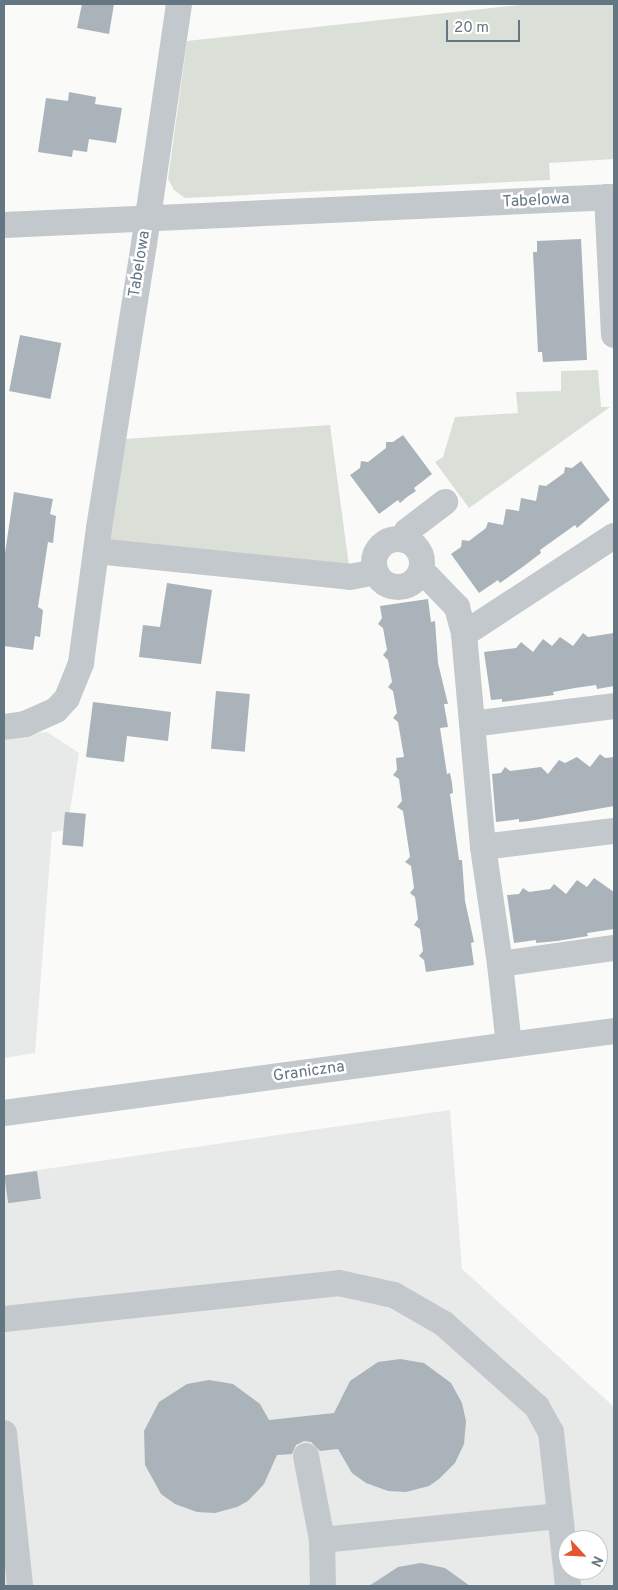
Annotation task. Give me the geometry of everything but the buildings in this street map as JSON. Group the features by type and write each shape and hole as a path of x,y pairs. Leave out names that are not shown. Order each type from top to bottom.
{"street":[{"path":"4,225 147,219 179,4"},
{"path":"611,197 614,335"},
{"name":"Tabelowa","path":"4,727 25,724 56,710 67,698 81,662 96,551 147,219 611,197"},
{"path":"404,540 407,531 445,502"},
{"path":"464,634 614,536"},
{"path":"404,540 414,545 419,551 422,567 420,575 414,581 400,588 385,584 376,572 374,564 378,550 391,541 404,540"},
{"path":"96,551 350,577 376,572"},
{"path":"420,575 428,577 457,607 464,634 483,847 500,964 509,1045"},
{"path":"472,724 614,706"},
{"path":"483,847 614,831"},
{"path":"500,964 614,948"},
{"name":"Graniczna","path":"4,1113 614,1031"},
{"path":"4,1319 339,1283 394,1295 444,1324 537,1407 551,1432 568,1586"},
{"path":"4,1433 20,1586"},
{"path":"306,1456 322,1540 323,1586"},
{"path":"322,1540 560,1516"}],"shaded area":[{"path":"528,4 614,4 614,159 549,163 550,180 185,198 174,190 168,179 187,41"},
{"path":"598,370 601,407 610,407 469,508 435,462 443,457 455,417 518,413 516,392 561,391 561,371"},
{"path":"330,425 349,566 108,545 125,439"},
{"path":"47,732 79,753 67,830 52,832 35,1053 4,1058 4,736"},
{"path":"450,1110 462,1269 614,1407 614,1586 4,1586 4,1175"}]}
